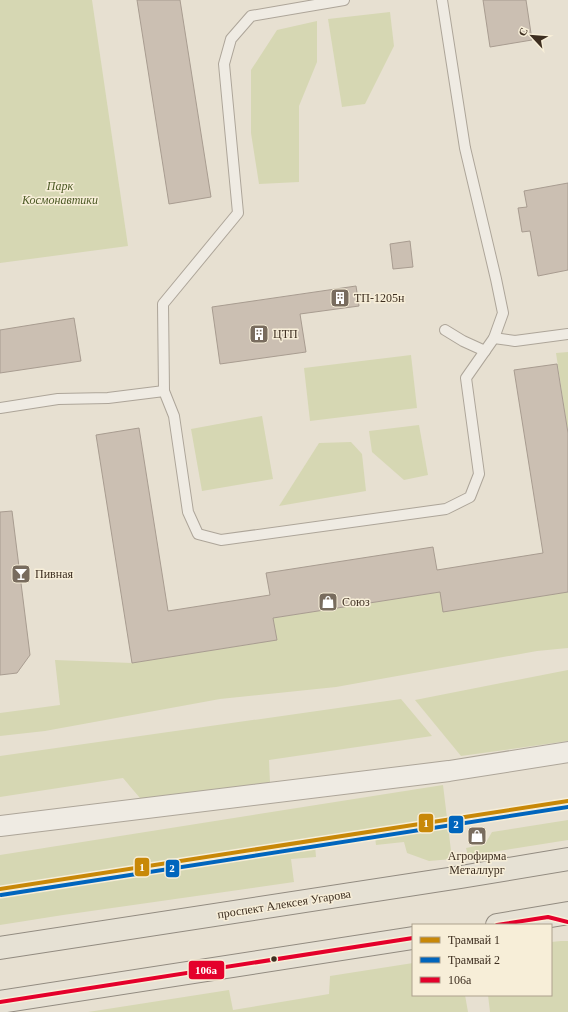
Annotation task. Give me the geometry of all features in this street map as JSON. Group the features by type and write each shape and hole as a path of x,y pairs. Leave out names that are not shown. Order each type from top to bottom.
{"main road":[{"name":"проспект Алексея Угарова","path":"0,948 461,877 568,859"},
{"path":"503,924 568,913"},
{"path":"0,1002 412,938"}],"street":[{"path":"0,826 448,771 568,752"}],"lane":[{"path":"344,0 251,16 231,39 224,64 238,213 163,304 164,391 174,416 188,512 198,534 221,540 446,509 470,497 479,474 466,378 494,338 503,313 465,148 442,0"},
{"path":"445,330 463,341 485,351"},
{"path":"494,338 515,342 568,334"},
{"path":"0,408 58,399 108,398 164,391"}],"green space":[{"name":"Парк Космонавтики","path":"0,0 92,0 128,246 0,263"},
{"path":"390,12 394,46 365,104 342,107 328,19"},
{"path":"317,21 317,62 299,106 299,182 259,184 251,133 251,70 277,30"},
{"path":"568,352 568,433 556,353"},
{"path":"411,355 417,408 310,421 304,368"},
{"path":"262,416 273,479 202,491 191,429"},
{"path":"419,425 428,475 404,480 372,452 369,431"},
{"path":"351,442 362,454 366,491 279,506 319,443"},
{"path":"440,592 568,592 568,648 537,651 336,687 220,699 45,731 0,736 0,713 60,705 55,660 132,663 276,640 273,618"},
{"path":"568,670 568,741 461,756 415,700"},
{"path":"401,699 432,736 269,760 270,783 242,789 145,804 123,778 0,797 0,756"},
{"path":"443,785 452,859 429,861 407,853 404,842 376,845 375,837 315,845 316,857 291,859 294,882 0,925 0,855"},
{"path":"568,820 568,840 468,856 466,848 485,844 492,832"},
{"path":"568,941 568,1012 490,1012 488,996 552,996 552,942"},
{"path":"412,963 412,996 465,996 468,1012 88,1012 229,990 233,1010 329,994 330,976"}],"building":[{"path":"137,0 180,0 211,197 169,204"},
{"path":"483,0 526,0 532,40 490,47"},
{"path":"568,183 568,270 538,276 530,231 522,232 518,208 527,207 524,191"},
{"path":"410,241 413,267 393,269 390,244"},
{"name":"ЦТП","path":"356,286 359,306 300,314 306,352 220,364 212,307"},
{"path":"74,318 81,361 0,373 0,330"},
{"path":"557,364 568,433 568,592 443,612 440,592 273,618 277,640 132,663 96,435 139,428 168,611 270,595 266,573 433,547 437,570 543,553 514,370"},
{"path":"12,511 30,655 17,673 0,675 0,512"}],"tram line":[{"name":"1","path":"0,889 568,801"},
{"name":"2","path":"1,895 568,807"}],"transit line":[{"name":"106а","path":"503,924 548,917 568,922"},
{"name":"106а","path":"0,1002 412,938"}],"place":[{"name":"ТП-1205н","path":"340,298"},
{"name":"ЦТП","path":"259,334"},
{"name":"Пивная","path":"21,574"},
{"name":"Союз","path":"328,602"},
{"name":"Агрофирма Металлург","path":"477,836"}]}
